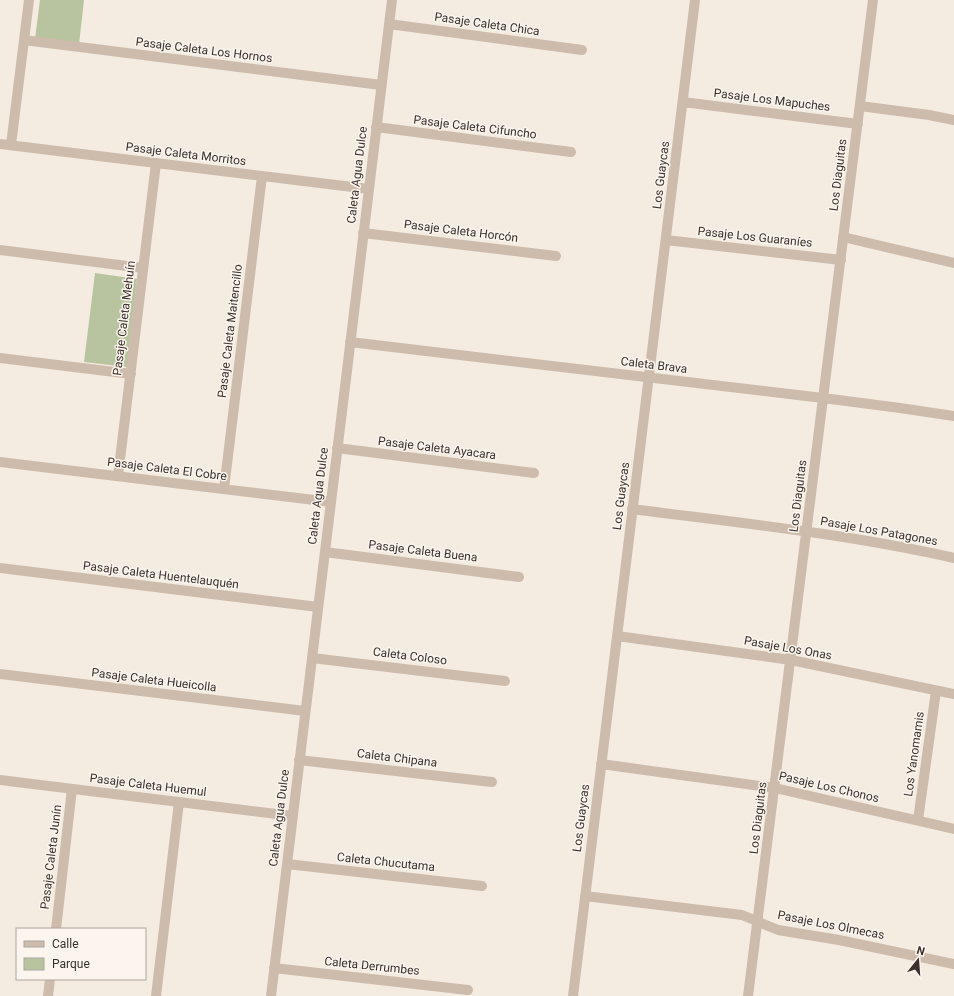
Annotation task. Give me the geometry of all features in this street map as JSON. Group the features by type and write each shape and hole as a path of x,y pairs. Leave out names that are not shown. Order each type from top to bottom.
{"street":[{"path":"11,146 29,0"},
{"name":"Caleta Agua Dulce","path":"271,996 392,0"},
{"name":"Los Guaycas","path":"573,996 695,0"},
{"name":"Los Diaguitas","path":"748,996 873,0"},
{"name":"Pasaje Caleta Chica","path":"389,24 582,50"},
{"name":"Pasaje Caleta Los Hornos","path":"24,40 381,85"},
{"name":"Pasaje Los Mapuches","path":"682,102 858,124"},
{"path":"860,106 929,115 954,120"},
{"name":"Pasaje Caleta Cifuncho","path":"376,127 571,152"},
{"name":"Pasaje Caleta Morritos","path":"0,144 369,189"},
{"name":"Pasaje Caleta Mehuín","path":"118,476 156,163"},
{"name":"Pasaje Caleta Maitencillo","path":"224,489 262,176"},
{"name":"Pasaje Caleta Horcón","path":"364,233 556,256"},
{"path":"843,237 954,264"},
{"name":"Pasaje Los Guaraníes","path":"666,240 841,260"},
{"path":"0,250 143,268"},
{"name":"Caleta Brava","path":"350,342 823,398 954,416"},
{"path":"0,358 131,374"},
{"name":"Pasaje Caleta Ayacara","path":"337,448 534,473"},
{"name":"Pasaje Caleta El Cobre","path":"0,462 331,502"},
{"name":"Pasaje Los Patagones","path":"632,509 894,545 954,558"},
{"name":"Pasaje Caleta Buena","path":"325,552 519,576"},
{"name":"Pasaje Caleta Huentelauquén","path":"0,568 318,607"},
{"name":"Pasaje Los Onas","path":"617,636 791,660 954,694"},
{"name":"Caleta Coloso","path":"312,658 505,681"},
{"name":"Pasaje Caleta Hueicolla","path":"0,674 305,711"},
{"name":"Los Yanomamis","path":"918,820 936,691"},
{"name":"Caleta Chipana","path":"299,760 492,782"},
{"name":"Pasaje Los Chonos","path":"601,764 775,788 954,828"},
{"name":"Pasaje Caleta Huemul","path":"0,780 293,816"},
{"name":"Pasaje Caleta Junín","path":"56,928 72,789"},
{"path":"156,996 179,802"},
{"name":"Caleta Chucutama","path":"287,864 482,886"},
{"name":"Pasaje Los Olmecas","path":"585,896 742,915 778,930 839,940 954,964"},
{"name":"Caleta Derrumbes","path":"274,968 468,990"},
{"path":"48,996 50,980"}],"green space":[{"path":"40,0 84,0 79,44 35,39"},
{"path":"95,273 137,279 127,367 84,362"}]}
